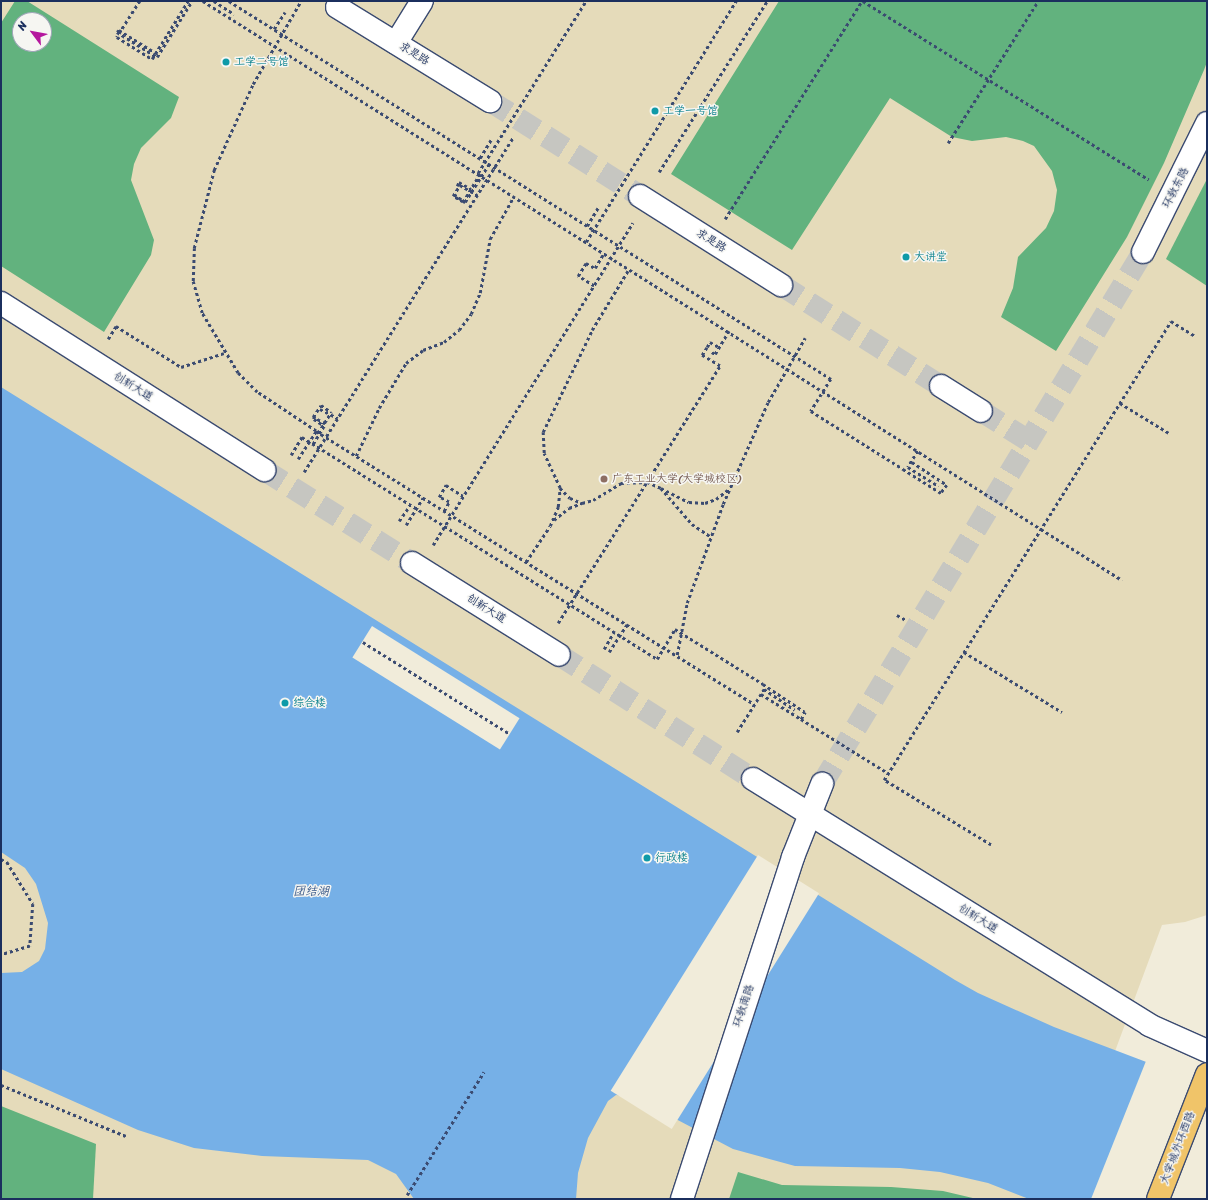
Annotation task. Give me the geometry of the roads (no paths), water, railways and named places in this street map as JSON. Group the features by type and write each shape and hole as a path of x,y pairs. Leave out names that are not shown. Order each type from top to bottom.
{"main road":[{"name":"大学城外环西路","path":"1158,1199 1207,1074"}],"lane":[{"path":"396,43 422,1"},
{"name":"求是路","path":"338,7 490,101"},
{"name":"环教东路","path":"1143,252 1207,123"},
{"name":"求是路","path":"640,196 782,285"},
{"name":"创新大道","path":"1,304 264,470"},
{"path":"941,386 981,411"},
{"name":"创新大道","path":"412,563 559,656"},
{"name":"创新大道","path":"753,779 1149,1025 1207,1051"},
{"path":"808,813 822,784"},
{"name":"环教南路","path":"682,1199 695,1153 808,813"}],"water":[{"name":"团结湖","path":"1,387 955,980 978,993 1054,1027 1207,1085 1207,1199 1029,1199 988,1183 940,1172 900,1168 795,1166 733,1149 651,1106 625,1096 616,1095 608,1101 588,1138 578,1173 576,1199 414,1199 396,1174 368,1160 262,1156 194,1148 138,1130 1,1069 1,973 22,972 39,961 45,949 48,923 36,884 25,868 1,852"}],"tunnel":[{"path":"490,101 640,196"},
{"path":"822,784 1143,252"},
{"path":"781,285 941,386"},
{"path":"981,411 1029,441"},
{"path":"264,470 412,563"},
{"path":"559,655 753,779"}],"place":[{"name":"工学二号馆","path":"226,62"},
{"name":"工学一号馆","path":"655,111"},
{"name":"大讲堂","path":"906,257"},
{"name":"广东工业大学(大学城校区)","path":"604,479"},
{"name":"综合楼","path":"285,703"},
{"name":"行政楼","path":"647,858"}]}
